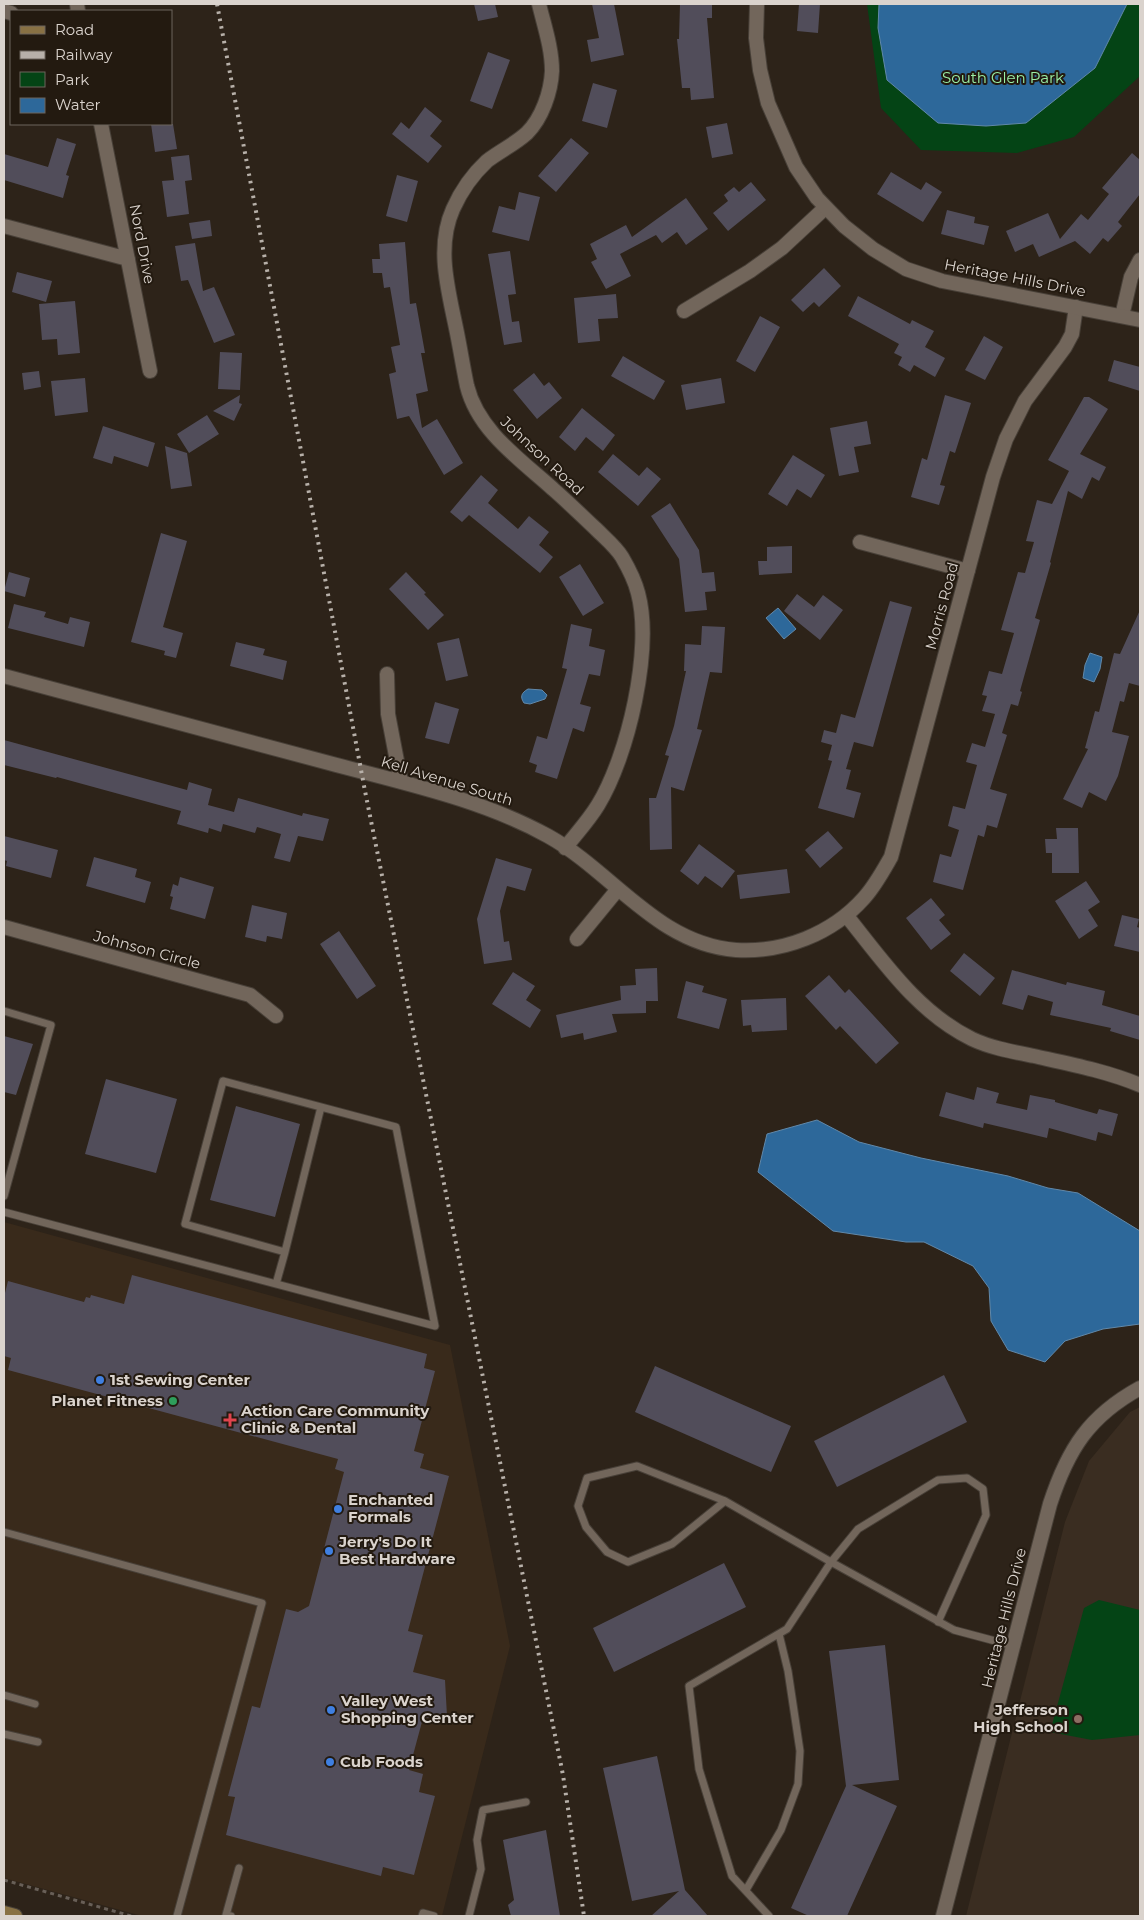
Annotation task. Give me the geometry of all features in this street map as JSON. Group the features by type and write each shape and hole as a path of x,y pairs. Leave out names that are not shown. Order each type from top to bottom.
{"main road":[{"path":"4,1913 16,1916"}],"street":[{"name":"Johnson Road","path":"540,4 552,72 549,93 540,114 528,132 486,162 466,184 452,210 445,240 445,270 468,389 477,411 490,431 621,554 639,594 642,614 642,652 637,690 629,727 611,779 598,805 565,848"},
{"name":"Heritage Hills Drive","path":"758,4 756,38 760,70 768,103 796,167 825,208 873,250 906,269 960,286 1140,320"},
{"name":"Nord Drive","path":"101,125 150,371"},
{"path":"684,311 782,248 825,208"},
{"path":"4,226 128,260"},
{"path":"1122,316 1131,277 1140,260"},
{"name":"Morris Road","path":"846,915 864,898 879,878 891,857 993,477 1006,438 1025,401 1065,347 1072,334 1076,307"},
{"path":"860,542 968,571"},
{"path":"386,674 388,714 401,782"},
{"name":"Kell Avenue South","path":"4,676 481,805 508,816 551,838 618,889 652,918 678,933 705,945 734,950 765,951 794,944 822,931 846,915"},
{"path":"576,939 618,889"},
{"path":"846,915 912,996 940,1020 973,1040 1116,1075 1140,1085"},
{"name":"Johnson Circle","path":"4,927 250,995 276,1016"},
{"name":"Heritage Hills Drive","path":"943,1916 1050,1504 1061,1472 1077,1442 1099,1416 1140,1388"}],"lane":[{"path":"4,1011 51,1025 4,1196"},
{"path":"4,1212 436,1326 396,1127 224,1081 185,1224 285,1252"},
{"path":"276,1284 321,1106"},
{"path":"725,1501 672,1544 628,1562 607,1552 586,1527 578,1506 587,1478 637,1466 725,1501 954,1630 1014,1646"},
{"path":"769,1916 732,1876 700,1769 689,1686 787,1629 831,1562 858,1529 938,1480 966,1478 983,1490 986,1515 938,1622"},
{"path":"4,1532 262,1603 177,1916"},
{"path":"746,1890 781,1830 798,1784 800,1750 788,1671 778,1634"},
{"path":"4,1695 35,1704"},
{"path":"4,1734 38,1742"},
{"path":"469,1916 481,1869 477,1840 483,1810 526,1802"},
{"path":"231,1916 226,1915 239,1868"},
{"path":"422,1916 423,1913 434,1916"}],"path":[{"path":"4,1880 131,1916"}],"shaded area":[{"path":"4,1222 450,1345 510,1646 442,1916 142,1916 4,1878"},
{"name":"Jefferson High School","path":"1140,1407 1140,1916 966,1916 1065,1522 1089,1461 1130,1412"}],"green space":[{"name":"South Glen Park","path":"867,4 1140,4 1140,76 1074,137 1017,153 921,150 881,108"},
{"path":"1099,1600 1140,1610 1140,1735 1092,1740 1050,1732 1084,1608"}],"water":[{"name":"South Glen Park","path":"879,4 1127,4 1095,68 1026,123 986,126 938,123 887,80 878,28"},
{"path":"778,608 796,629 784,639 766,618"},
{"path":"1090,653 1102,657 1100,669 1094,682 1083,678 1085,665"},
{"path":"528,689 542,690 547,695 545,699 530,704 524,703 522,695"},
{"path":"817,1120 859,1142 921,1158 1008,1176 1048,1188 1078,1193 1140,1231 1140,1324 1103,1329 1065,1341 1045,1362 1008,1350 991,1321 989,1288 973,1266 924,1242 906,1242 833,1231 758,1172 767,1134"}],"building":[{"path":"474,4 495,4 498,17 478,21"},
{"path":"592,4 614,4 624,55 591,62 587,40 599,38"},
{"path":"680,4 712,4 712,18 707,18 714,98 691,100 690,88 682,88 677,39 679,39"},
{"path":"799,4 820,4 818,33 797,31"},
{"path":"488,52 510,60 492,109 470,101"},
{"path":"593,83 617,90 607,128 582,121"},
{"path":"425,107 442,121 430,136 442,146 428,163 392,134 401,122 409,129"},
{"path":"727,123 733,154 712,158 706,127"},
{"path":"173,124 177,149 155,152 151,125"},
{"path":"57,138 76,144 66,175 69,176 63,198 4,180 4,154 48,167"},
{"path":"571,138 589,153 556,192 538,176"},
{"path":"1132,153 1140,160 1140,194 1118,222 1122,226 1108,242 1103,238 1090,254 1075,241 1039,257 1033,244 1015,252 1006,231 1048,213 1060,239 1081,214 1088,220 1109,194 1102,188"},
{"path":"189,155 192,180 185,181 189,214 167,217 162,181 174,180 171,157"},
{"path":"891,172 921,190 926,182 942,192 923,222 877,194"},
{"path":"397,175 418,181 407,222 386,216"},
{"path":"751,182 766,200 728,231 713,213 728,201 724,195 734,187 739,192"},
{"path":"519,192 540,197 529,241 492,232 499,206 515,210"},
{"path":"686,198 708,229 686,245 677,232 662,243 656,235 620,254 631,276 606,289 591,262 597,259 590,244 626,225 632,237"},
{"path":"947,210 975,217 974,223 989,226 984,245 941,234"},
{"path":"210,220 212,236 192,239 189,223"},
{"path":"405,242 410,304 416,303 425,353 421,353 428,391 416,394 422,428 437,419 463,463 444,475 409,416 397,419 389,374 396,372 391,347 400,345 390,287 384,288 382,273 373,273 372,259 380,259 379,244"},
{"path":"195,243 203,291 214,287 235,335 214,343 188,280 181,281 175,246"},
{"path":"510,251 516,294 508,295 512,322 519,321 522,342 504,345 488,254"},
{"path":"824,268 841,286 819,307 814,302 803,312 791,300"},
{"path":"17,272 52,281 46,302 12,292"},
{"path":"616,294 618,318 598,319 600,341 578,343 574,298"},
{"path":"858,296 910,324 912,320 934,331 925,347 945,358 935,377 914,365 910,372 898,365 902,357 894,353 899,344 848,316"},
{"path":"75,301 80,353 58,355 57,339 42,340 39,304"},
{"path":"760,316 780,327 755,372 736,361"},
{"path":"984,336 1003,347 985,380 965,370"},
{"path":"220,352 242,353 240,390 218,389"},
{"path":"623,356 665,381 654,400 611,376"},
{"path":"1114,360 1140,367 1140,391 1108,381"},
{"path":"39,371 41,387 24,390 22,373"},
{"path":"534,373 544,386 549,382 562,398 537,419 513,390"},
{"path":"85,378 88,412 55,416 51,381"},
{"path":"721,378 725,403 686,410 681,385"},
{"path":"240,395 239,403 242,404 234,421 213,411"},
{"path":"945,395 971,403 955,453 950,451 940,485 945,486 939,505 911,497 922,458 927,460"},
{"path":"1084,397 1089,397 1108,409 1080,454 1106,467 1099,481 1092,477 1082,499 1068,491 1051,563 1035,618 1040,620 1020,691 1022,692 1018,706 1011,704 1002,733 1007,735 990,789 1007,794 997,828 987,825 984,837 978,835 963,890 933,882 940,854 951,857 959,830 948,826 953,806 965,809 977,765 966,762 972,743 985,747 995,714 982,711 987,696 982,695 989,671 1002,674 1014,633 1001,630 1018,572 1025,573 1034,542 1026,541 1037,500 1052,504 1069,471 1048,460"},
{"path":"582,408 615,435 603,451 586,437 575,451 559,437"},
{"path":"207,415 219,434 189,453 177,434"},
{"path":"867,421 871,444 854,447 859,472 839,476 830,428"},
{"path":"103,426 155,443 148,467 114,456 112,464 93,458"},
{"path":"165,446 187,453 192,486 171,489"},
{"path":"613,454 639,476 647,467 661,479 638,506 598,472"},
{"path":"793,455 825,475 811,498 797,489 787,506 768,494"},
{"path":"481,475 498,490 488,503 518,529 529,516 549,532 539,545 553,557 540,573 469,515 462,522 450,512"},
{"path":"670,503 699,550 702,573 714,572 716,591 705,592 707,610 685,612 679,559 651,516"},
{"path":"161,533 187,541 163,627 183,633 176,658 164,655 165,651 131,642"},
{"path":"792,546 792,573 759,575 758,561 767,561 767,547"},
{"path":"580,564 604,603 583,616 559,577"},
{"path":"9,572 30,578 25,597 4,591"},
{"path":"406,572 444,615 428,630 389,589"},
{"path":"797,594 814,607 823,595 843,610 820,640 784,611"},
{"path":"890,601 912,607 873,747 854,742 846,769 851,770 846,789 861,793 854,818 818,808 832,761 828,760 832,745 821,742 824,730 836,733 841,714 855,718"},
{"path":"14,604 46,612 44,617 68,624 70,617 90,622 84,647 8,628"},
{"path":"1140,610 1140,686 1129,683 1124,702 1120,701 1112,732 1129,736 1118,776 1106,801 1089,792 1082,808 1063,799 1088,749 1085,748 1095,711 1099,712 1114,653 1120,654"},
{"path":"571,624 592,629 589,646 605,650 600,676 589,674 580,704 591,707 584,732 573,728 557,779 535,772 537,765 529,762 537,736 547,739 567,669 562,668"},
{"path":"702,626 725,627 722,673 710,672 697,729 702,730 684,791 671,787 672,849 650,850 649,798 656,798 669,756 665,755 674,726 686,671 684,671 685,644 701,645"},
{"path":"459,638 468,676 446,681 437,643"},
{"path":"236,642 265,649 263,655 287,661 283,680 230,666"},
{"path":"435,702 459,709 449,744 425,738"},
{"path":"4,740 187,790 189,782 212,789 208,805 234,812 238,798 302,816 303,813 329,819 323,841 298,836 290,862 274,858 281,834 257,827 255,833 223,824 221,832 209,828 208,833 177,824 181,811 57,777 4,765"},
{"path":"1056,828 1078,828 1079,873 1052,873 1052,853 1046,853 1045,839 1057,839"},
{"path":"828,831 843,848 820,868 805,850"},
{"path":"4,836 58,850 51,878 6,866 7,861 4,860"},
{"path":"699,844 735,871 722,888 705,876 698,885 680,871"},
{"path":"94,857 137,869 135,877 151,882 145,903 86,886"},
{"path":"496,858 532,869 525,891 507,886 500,911 504,942 509,941 512,960 484,964 477,919"},
{"path":"787,869 790,893 740,899 737,875"},
{"path":"180,877 214,887 205,919 170,909 173,897 170,896 173,884 178,886"},
{"path":"1086,881 1100,902 1088,910 1098,926 1079,939 1055,901"},
{"path":"931,898 945,915 939,920 951,934 931,950 906,918"},
{"path":"252,905 287,913 282,939 267,936 266,942 245,937"},
{"path":"1122,915 1139,919 1137,927 1140,928 1140,952 1114,946"},
{"path":"339,931 376,986 357,999 320,944"},
{"path":"964,953 995,978 980,996 950,971"},
{"path":"657,968 658,1001 646,1001 646,1013 612,1014 617,1032 584,1040 583,1033 561,1038 556,1015 621,1000 620,986 636,985 635,969"},
{"path":"1012,970 1066,985 1067,982 1105,991 1102,1005 1140,1016 1140,1040 1110,1031 1111,1028 1050,1015 1053,1002 1028,995 1023,1010 1002,1004"},
{"path":"513,972 535,986 526,1000 541,1010 530,1028 492,1004"},
{"path":"829,975 845,993 849,989 899,1043 876,1064 840,1026 836,1030 805,996"},
{"path":"686,981 704,986 702,992 727,999 719,1029 677,1018"},
{"path":"786,998 787,1030 752,1032 751,1025 743,1026 741,1000"},
{"path":"4,1036 33,1044 16,1095 4,1092"},
{"path":"106,1079 177,1099 156,1173 85,1154"},
{"path":"977,1087 999,1093 996,1103 1027,1110 1030,1095 1055,1100 1055,1102 1097,1114 1099,1109 1118,1114 1112,1136 1098,1132 1096,1141 1049,1128 1047,1138 984,1123 983,1128 939,1116 946,1092 974,1100"},
{"path":"236,1106 300,1124 275,1217 210,1200"},
{"path":"132,1275 427,1354 424,1368 435,1371 414,1451 424,1454 420,1468 449,1476 408,1631 423,1635 413,1672 445,1680 447,1716 423,1718 409,1770 423,1774 419,1792 435,1796 414,1875 383,1867 381,1876 226,1835 235,1797 228,1796 252,1706 260,1708 286,1609 298,1612 309,1606 344,1472 335,1469 338,1459 8,1370 11,1358 4,1356 4,1297 8,1281 84,1302 86,1297 90,1298 91,1295 124,1304"},
{"path":"655,1366 791,1426 771,1472 635,1412"},
{"path":"944,1375 967,1422 837,1487 814,1441"},
{"path":"724,1563 746,1607 614,1672 593,1628"},
{"path":"885,1645 899,1780 852,1785 897,1806 847,1916 809,1916 791,1908 846,1786 829,1651"},
{"path":"657,1756 685,1890 708,1916 651,1916 679,1891 632,1901 603,1768"},
{"path":"546,1830 560,1916 511,1916 508,1905 514,1900 503,1840"}],"railway":[{"path":"217,4 365,791 563,1775 584,1916"}],"place":[{"name":"1st Sewing Center","path":"100,1380"},
{"name":"Planet Fitness","path":"173,1401"},
{"name":"Action Care Community Clinic & Dental","path":"230,1420"},
{"name":"Enchanted Formals","path":"338,1509"},
{"name":"Jerry's Do It Best Hardware","path":"329,1551"},
{"name":"Valley West Shopping Center","path":"331,1710"},
{"name":"Jefferson High School","path":"1078,1719"},
{"name":"Cub Foods","path":"330,1762"}]}
